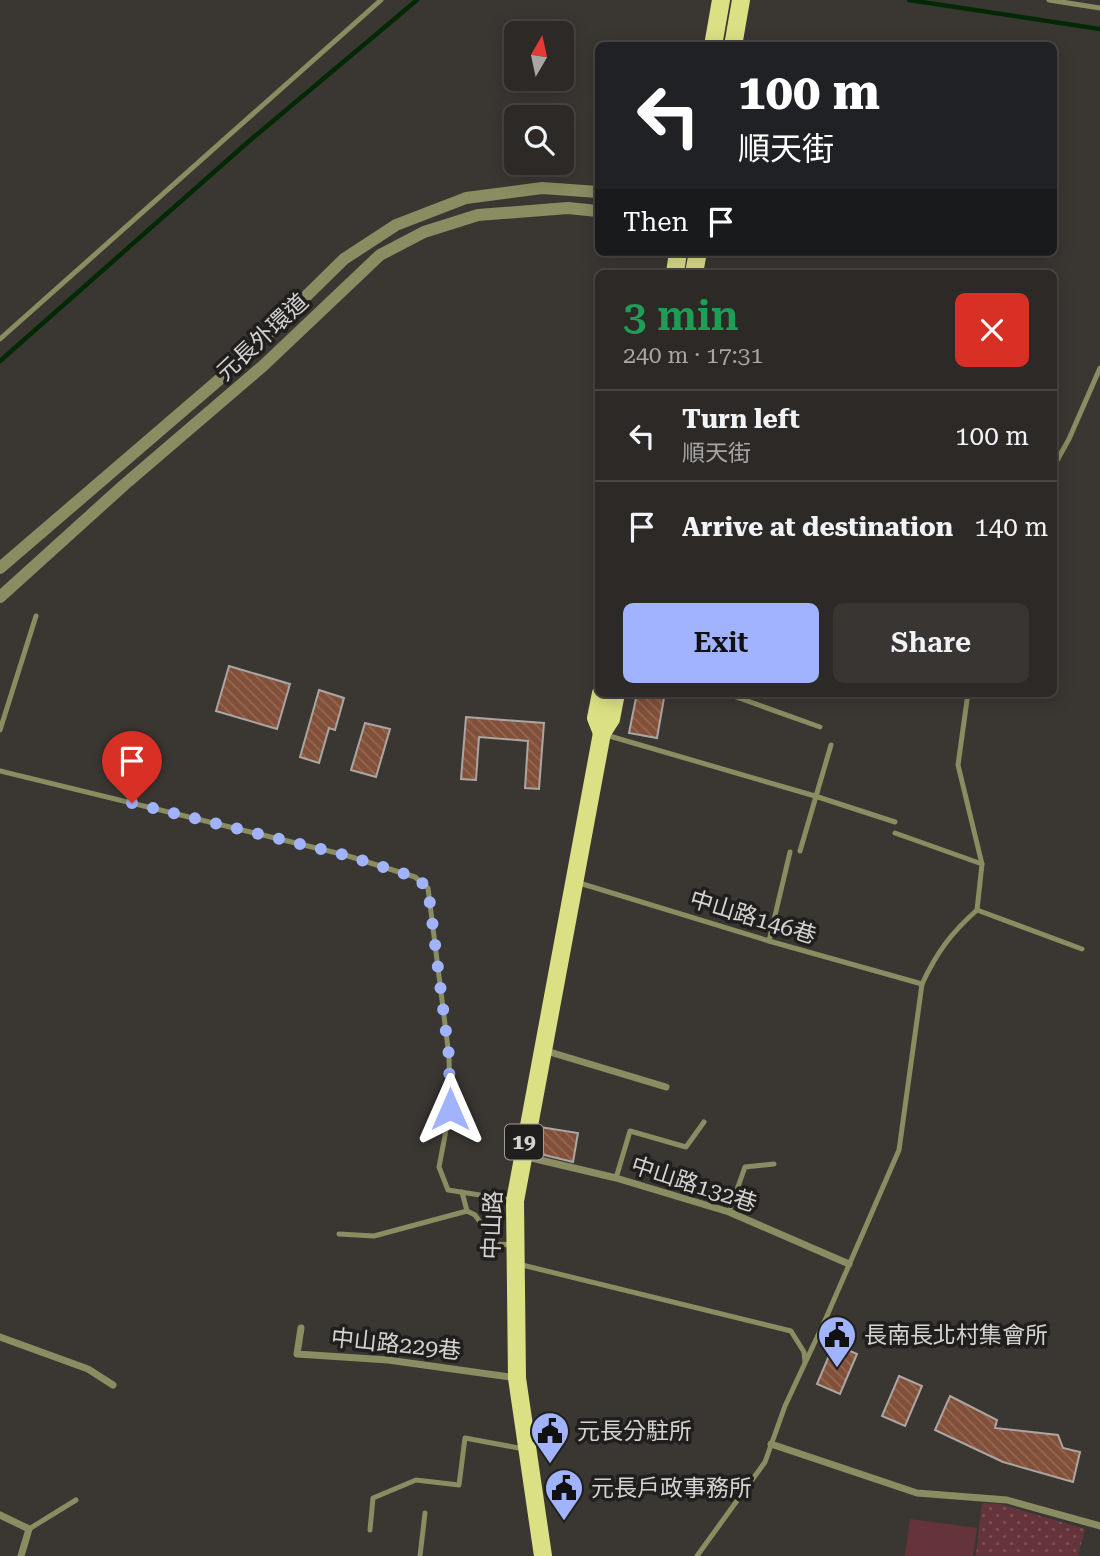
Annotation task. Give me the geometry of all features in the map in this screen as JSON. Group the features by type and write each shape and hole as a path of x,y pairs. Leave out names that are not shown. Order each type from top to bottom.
{"main road":[{"path":"714,42 721,0"},
{"path":"734,42 741,0"},
{"name":"中山路","path":"599,697 596,718 602,733"},
{"name":"中山路","path":"543,1556 517,1378 515,1200 602,733 611,719 615,697"}],"street":[{"name":"元長外環道","path":"0,568 235,366 344,259 396,225 466,198 542,188 595,192"},
{"name":"元長外環道","path":"0,597 124,485 264,365 380,255 424,232 478,215 568,208 595,211"},
{"path":"542,1049 666,1087"},
{"name":"中山路132巷","path":"522,1156 616,1178 729,1212 849,1265"},
{"name":"中山路229巷","path":"301,1328 297,1354 388,1360 517,1378"},
{"path":"0,1337 88,1369 113,1385"},
{"path":"771,1444 917,1493 1007,1500 1100,1526"},
{"path":"0,1515 29,1529 21,1556"}],"lane":[{"path":"0,338 381,0"},
{"path":"1049,0 1100,8"},
{"path":"1057,461 1100,368"},
{"path":"0,730 36,617"},
{"path":"737,697 820,727"},
{"path":"697,1556 765,1462 785,1406 899,1150 922,984 933,960 953,931 977,910 982,864 958,765 968,697"},
{"path":"602,733 895,822"},
{"path":"800,851 831,745"},
{"path":"0,771 345,855 415,877 428,888 449,1056 450,1109 439,1167 448,1190 515,1200"},
{"path":"895,833 982,864"},
{"path":"769,941 790,852"},
{"name":"中山路146巷","path":"575,881 769,941 922,984"},
{"path":"977,910 1082,949"},
{"path":"616,1178 630,1131 686,1147 704,1122"},
{"path":"729,1212 745,1167 774,1164"},
{"path":"462,1192 467,1212"},
{"path":"339,1234 374,1236 467,1212 475,1215 496,1244 515,1245"},
{"path":"515,1264 791,1331 804,1352 805,1362"},
{"path":"369,1530 373,1498 416,1480 459,1485 465,1438 527,1449"},
{"path":"29,1529 76,1500"},
{"path":"420,1556 425,1513"}],"shaded area":[{"path":"982,1503 1000,1504 1085,1529 1078,1556 976,1556"},
{"path":"910,1519 977,1528 973,1556 905,1556"}],"building":[{"path":"229,666 290,684 277,729 216,711"},
{"path":"319,690 344,698 335,730 329,728 319,763 300,757"},
{"path":"636,697 664,698 657,738 629,733"},
{"path":"466,717 544,723 539,789 525,788 528,741 479,737 476,780 461,779"},
{"path":"365,723 390,729 376,777 351,770"},
{"path":"540,1127 578,1133 573,1162 536,1153"},
{"name":"長南長北村集會所","path":"834,1344 857,1354 840,1394 817,1384"},
{"path":"899,1376 922,1386 905,1426 882,1416"},
{"path":"950,1396 997,1420 995,1428 1058,1435 1063,1448 1080,1452 1073,1482 1003,1462 935,1430"}],"waterway":[{"path":"0,361 248,142 417,0"},
{"path":"909,0 1100,29"}],"place":[{"name":"長南長北村集會所","path":"837,1369"},
{"name":"元長分駐所","path":"550,1465"},
{"name":"元長戶政事務所","path":"564,1522"}],"route":[{"path":"132,803 345,855 415,877 428,888 449,1056 450,1109"}]}
